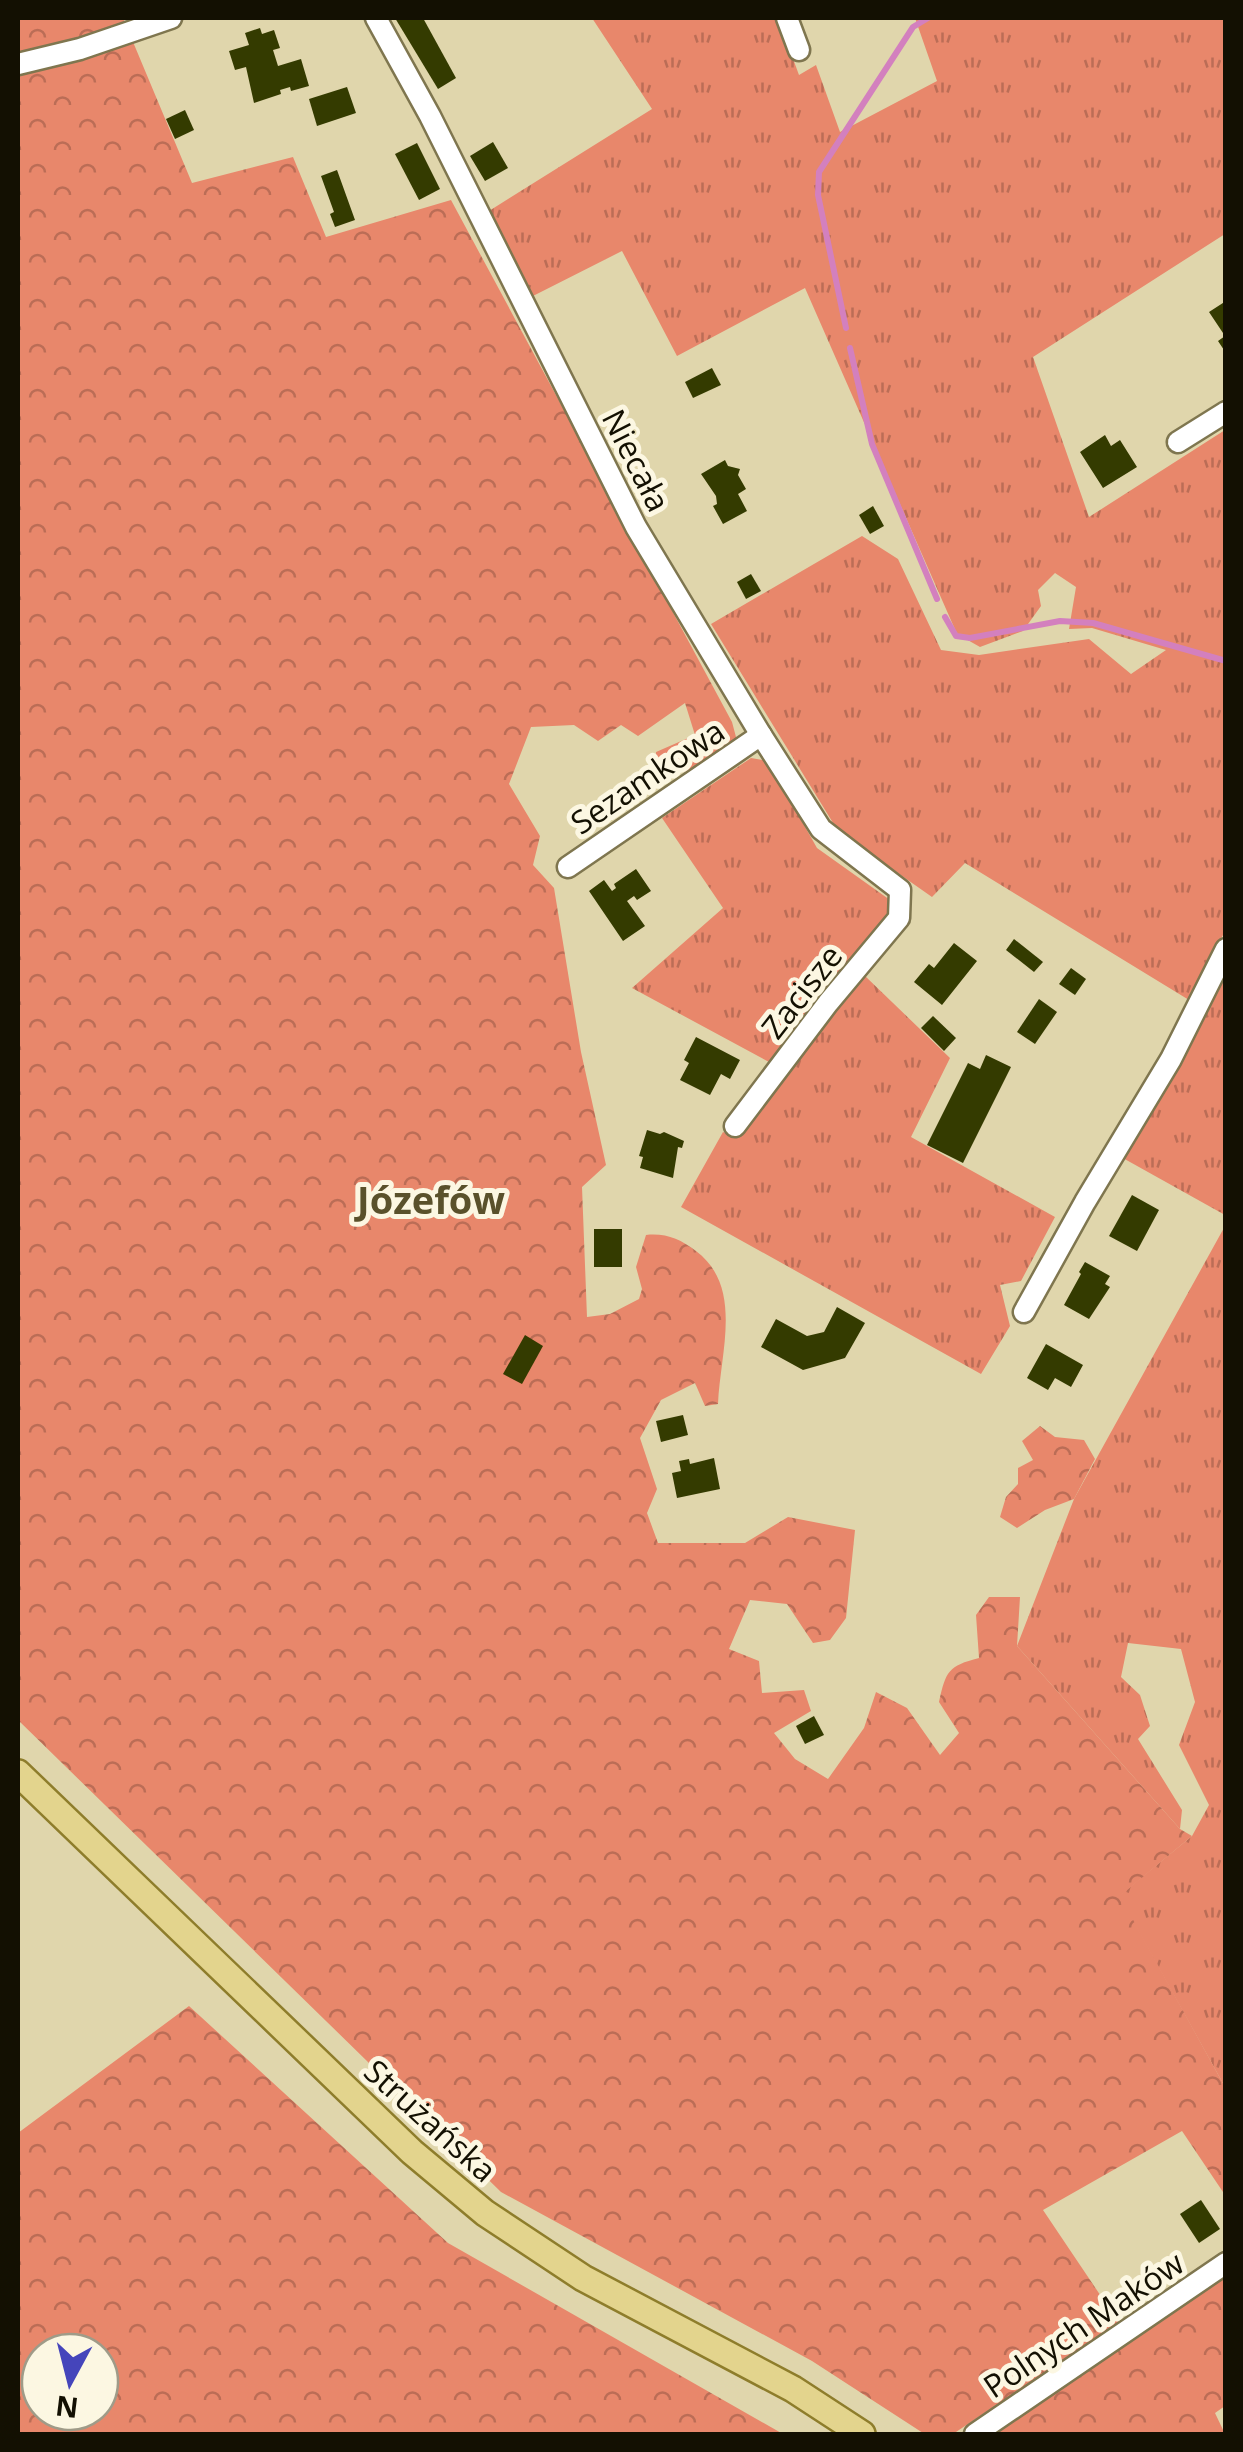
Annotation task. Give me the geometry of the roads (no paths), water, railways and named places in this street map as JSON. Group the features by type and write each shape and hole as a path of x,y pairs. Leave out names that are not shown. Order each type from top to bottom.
{"main road":[{"name":"Strużańska","path":"18,1774 412,2152 486,2213 583,2278 794,2389 862,2434"}],"street":[{"path":"18,64 80,49 170,18"},
{"name":"Niecała","path":"376,18 430,116 636,527 760,735 821,828 900,890"},
{"path":"788,18 799,50"},
{"path":"1178,442 1226,412"},
{"name":"Sezamkowa","path":"568,866 760,735"},
{"name":"Zacisze","path":"735,1126 828,1003 899,918 900,890"},
{"path":"1024,1312 1171,1059 1226,949"},
{"name":"Polnych Maków","path":"976,2434 1226,2263"}],"waterway":[{"path":"846,328 818,195 819,172 913,27 928,18"},
{"path":"850,348 872,444 937,599"},
{"path":"945,617 956,636 970,638 1060,621 1093,623 1226,661"}],"district":[{"name":"Józefów","path":"431,1199"}]}
